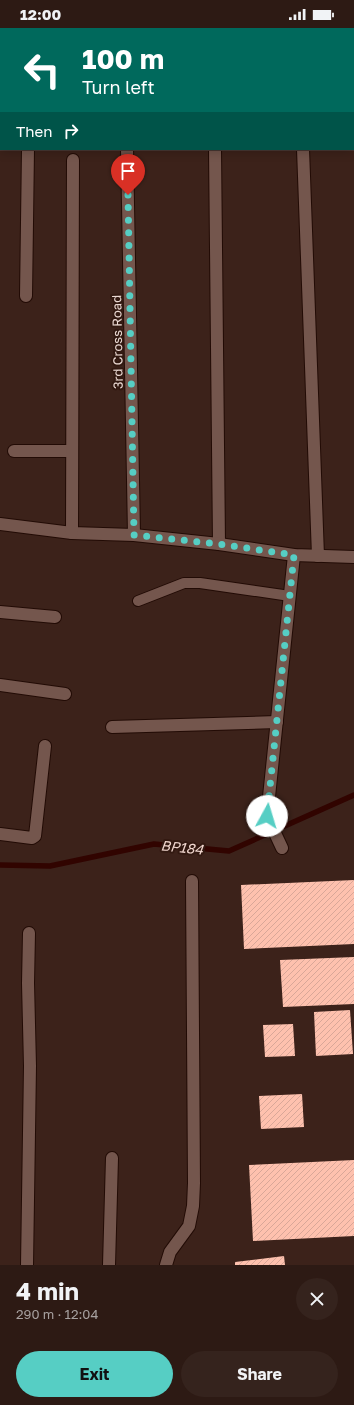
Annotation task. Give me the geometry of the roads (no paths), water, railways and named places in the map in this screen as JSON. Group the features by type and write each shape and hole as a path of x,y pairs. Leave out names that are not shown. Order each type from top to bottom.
{"street":[{"path":"26,296 28,150"},
{"name":"3rd Cross Road","path":"127,150 134,535"},
{"path":"215,150 219,544"},
{"path":"303,150 318,556"},
{"path":"72,533 73,160"},
{"path":"14,451 72,451"},
{"path":"0,524 72,533 134,535 219,544 294,555 354,557"},
{"path":"282,848 267,816 294,555"},
{"path":"0,612 54,617"},
{"path":"0,685 64,694"},
{"path":"112,727 277,722"},
{"path":"0,834 32,838 36,836 45,746"},
{"path":"166,1265 170,1252 189,1226 193,1206 192,881"},
{"path":"27,1265 30,1066 28,983 29,933"},
{"path":"109,1265 112,1158"}],"lane":[{"path":"138,601 184,584 200,583 290,596"}],"waterway":[{"name":"BP184","path":"0,865 50,866 154,844 229,851 354,795"}]}
